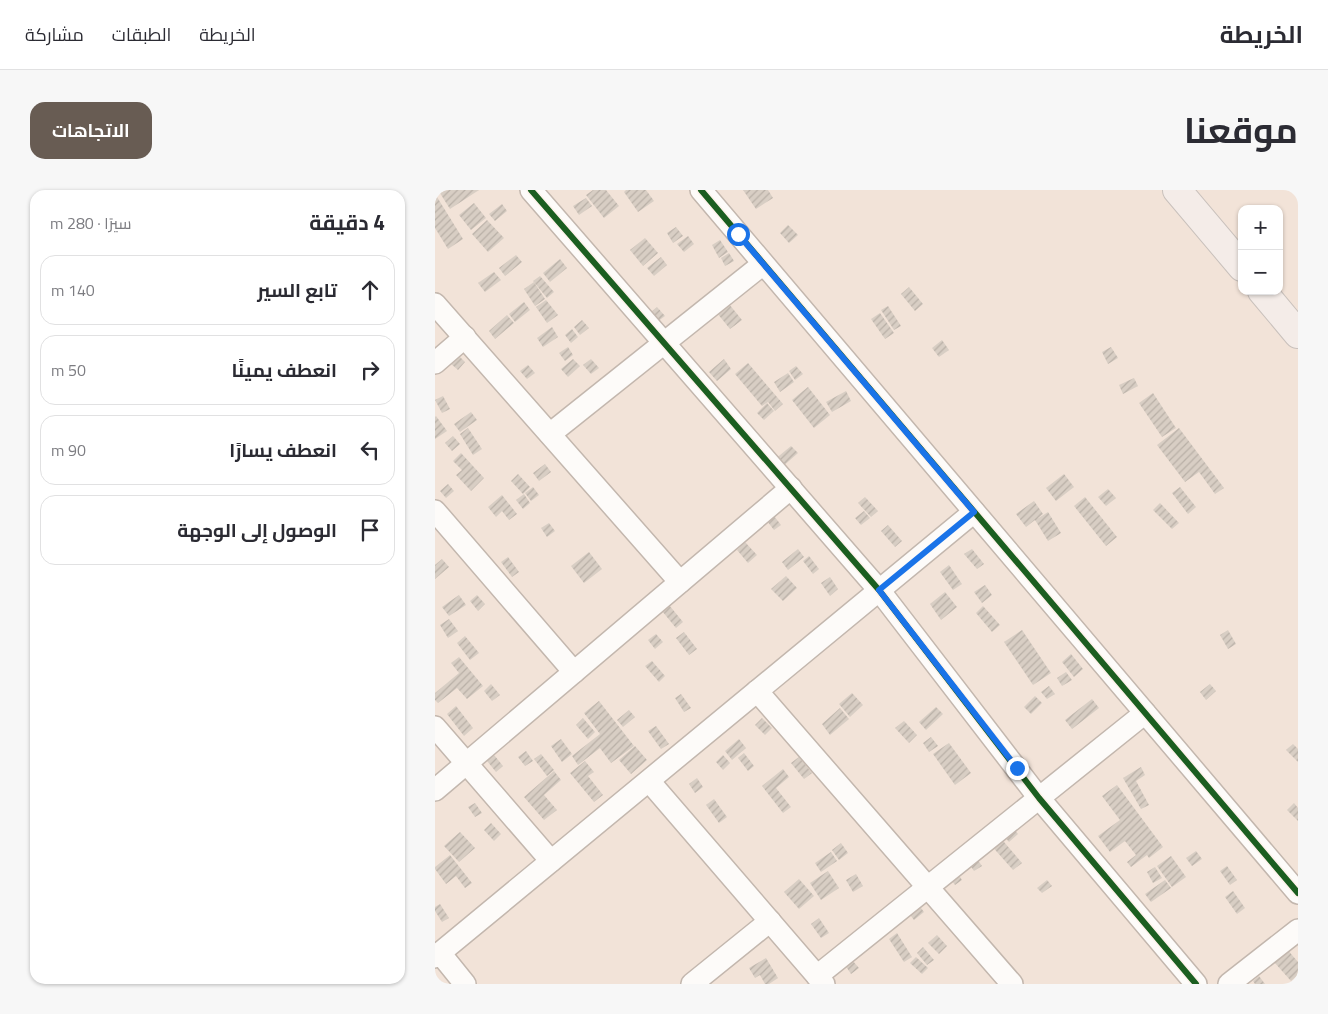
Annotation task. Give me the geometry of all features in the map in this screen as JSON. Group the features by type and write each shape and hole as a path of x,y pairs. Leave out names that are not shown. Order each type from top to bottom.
{"highway":[{"path":"1177,190 1238,262"},
{"path":"1265,295 1298,334"}],"street":[{"path":"531,190 879,590 1039,798 1197,984"},
{"path":"701,190 1298,893"},
{"path":"550,434 763,264"},
{"path":"435,304 681,582"},
{"path":"435,363 465,338"},
{"path":"435,790 791,488"},
{"path":"435,511 574,672"},
{"path":"465,984 437,955 974,512"},
{"path":"757,691 1012,984"},
{"path":"649,780 820,980 927,888 1145,713"},
{"path":"435,727 551,861"},
{"path":"692,984 770,921"},
{"path":"1229,984 1298,930"}],"building":[{"path":"438,190 479,190 450,209"},
{"path":"593,190 606,190 619,206 604,218 586,195"},
{"path":"626,190 646,190 654,201 638,212 624,192"},
{"path":"743,190 768,190 773,198 756,209"},
{"path":"437,197 463,239 448,249 435,228 435,198"},
{"path":"586,198 592,206 579,215 573,206"},
{"path":"474,203 486,218 471,230 459,215"},
{"path":"502,204 507,211 495,221 489,214"},
{"path":"487,220 504,238 488,252 472,234"},
{"path":"788,225 798,235 789,243 780,233"},
{"path":"676,227 683,236 673,243 667,233"},
{"path":"688,236 694,244 684,252 677,244"},
{"path":"645,238 658,253 643,266 630,250"},
{"path":"720,240 728,252 719,258 712,245"},
{"path":"729,253 734,261 725,266 721,258"},
{"path":"516,255 522,262 505,276 499,268"},
{"path":"661,257 667,265 654,276 647,268"},
{"path":"560,259 567,268 550,282 543,273"},
{"path":"494,272 501,280 485,292 478,283"},
{"path":"540,276 554,292 547,298 533,281"},
{"path":"534,282 545,299 535,306 524,289"},
{"path":"909,287 923,304 915,311 901,294"},
{"path":"546,300 558,315 547,323 536,307"},
{"path":"524,302 530,310 515,322 509,314"},
{"path":"729,304 742,320 730,329 717,313"},
{"path":"888,306 901,326 894,330 881,310"},
{"path":"657,307 665,316 657,322 650,313"},
{"path":"880,313 894,333 885,339 871,319"},
{"path":"507,315 514,323 495,339 489,331"},
{"path":"582,320 589,328 580,335 574,327"},
{"path":"552,327 558,337 543,347 537,338"},
{"path":"572,329 578,337 571,343 565,335"},
{"path":"942,340 949,350 939,357 932,348"},
{"path":"568,347 573,355 565,361 559,353"},
{"path":"1111,347 1118,358 1108,364 1102,352"},
{"path":"458,355 465,362 458,370 450,363"},
{"path":"573,359 580,366 568,377 561,369"},
{"path":"591,359 599,368 591,374 583,365"},
{"path":"724,359 731,369 717,381 709,372"},
{"path":"748,363 783,404 775,411 768,402 762,406 735,374"},
{"path":"528,365 535,373 527,379 520,371"},
{"path":"796,366 803,374 795,380 789,371"},
{"path":"788,373 794,382 780,392 774,382"},
{"path":"1134,378 1138,386 1123,394 1119,385"},
{"path":"808,387 830,415 814,428 792,400"},
{"path":"846,391 851,401 832,412 826,402"},
{"path":"1153,393 1176,428 1162,437 1139,403"},
{"path":"443,396 450,409 442,413 435,400"},
{"path":"767,403 774,411 764,420 757,413"},
{"path":"471,412 477,420 460,432 454,424"},
{"path":"435,417 447,431 435,439"},
{"path":"468,428 482,449 473,455 460,434"},
{"path":"1179,428 1224,488 1215,494 1199,472 1185,482 1157,445"},
{"path":"453,436 460,444 452,451 445,443"},
{"path":"791,446 798,453 781,468 774,460"},
{"path":"461,453 484,478 471,491 456,475 462,470 453,461"},
{"path":"545,464 551,472 539,481 533,473"},
{"path":"518,474 530,487 523,494 511,481"},
{"path":"1064,474 1074,487 1056,501 1046,488"},
{"path":"448,484 454,491 446,498 440,491"},
{"path":"533,487 539,495 531,501 525,493"},
{"path":"1180,487 1196,507 1188,514 1172,493"},
{"path":"1108,489 1116,498 1106,506 1098,497"},
{"path":"524,494 530,503 523,509 516,500"},
{"path":"502,495 517,514 509,520 502,511 496,517 488,507"},
{"path":"865,497 878,511 871,517 858,503"},
{"path":"1085,497 1117,537 1106,546 1074,506"},
{"path":"1034,501 1043,514 1037,519 1048,512 1061,533 1048,541 1035,520 1026,527 1016,514"},
{"path":"1160,503 1179,523 1172,529 1153,510"},
{"path":"864,511 870,518 861,525 855,518"},
{"path":"774,516 781,525 774,530 767,521"},
{"path":"549,523 555,531 547,537 541,528"},
{"path":"888,525 902,541 895,547 881,531"},
{"path":"745,542 757,555 748,563 737,550"},
{"path":"798,549 804,557 788,570 782,562"},
{"path":"972,549 984,564 977,569 964,554"},
{"path":"589,552 602,569 584,583 571,566"},
{"path":"809,556 819,569 813,574 803,561"},
{"path":"508,557 519,572 512,577 501,562"},
{"path":"442,559 449,567 435,579 435,565"},
{"path":"949,565 962,584 953,590 940,572"},
{"path":"786,576 797,588 783,601 771,589"},
{"path":"830,577 838,589 830,596 821,583"},
{"path":"985,585 992,595 982,603 974,592"},
{"path":"945,592 957,607 941,620 930,604"},
{"path":"459,595 466,605 449,616 442,607"},
{"path":"477,595 485,604 478,611 470,601"},
{"path":"669,605 683,622 676,628 662,611"},
{"path":"983,606 1000,625 992,632 976,613"},
{"path":"449,619 458,631 448,638 440,625"},
{"path":"1022,630 1051,673 1033,685 1004,642"},
{"path":"1228,630 1236,644 1228,649 1220,635"},
{"path":"684,632 697,649 689,655 676,638"},
{"path":"656,634 663,642 655,649 648,640"},
{"path":"465,636 479,653 470,660 457,643"},
{"path":"1071,654 1083,669 1074,677 1062,662"},
{"path":"459,657 483,686 467,699 457,688 438,703 435,700 435,693 459,673 451,663"},
{"path":"652,661 665,676 659,682 645,666"},
{"path":"1066,672 1072,680 1062,686 1057,678"},
{"path":"491,684 500,695 492,701 484,691"},
{"path":"1210,684 1216,691 1206,700 1200,692"},
{"path":"1049,686 1055,694 1047,699 1041,692"},
{"path":"852,693 863,705 850,717 839,704"},
{"path":"681,694 691,708 684,712 675,698"},
{"path":"1035,696 1042,703 1031,714 1024,707"},
{"path":"1092,699 1099,708 1072,729 1065,720"},
{"path":"599,701 634,746 611,763 600,748 578,765 572,756 600,734 584,713"},
{"path":"456,706 473,728 464,736 447,714"},
{"path":"936,707 943,714 926,730 919,722"},
{"path":"840,708 849,719 830,735 822,724"},
{"path":"629,710 635,717 623,727 617,720"},
{"path":"583,718 595,732 588,739 576,725"},
{"path":"762,718 772,728 765,735 755,725"},
{"path":"904,721 917,735 909,743 895,728"},
{"path":"656,726 669,744 661,749 648,731"},
{"path":"931,737 938,746 929,752 923,743"},
{"path":"561,739 572,754 562,762 551,746"},
{"path":"739,739 746,748 732,760 725,751"},
{"path":"949,743 971,773 955,785 933,754"},
{"path":"1293,744 1298,749 1298,762 1286,750"},
{"path":"635,746 647,760 631,774 619,760"},
{"path":"490,750 503,766 496,772 483,756"},
{"path":"526,751 533,761 525,766 518,757"},
{"path":"744,753 754,766 748,771 738,758"},
{"path":"541,754 554,770 547,776 534,759"},
{"path":"723,755 730,763 723,770 716,762"},
{"path":"799,757 812,773 804,779 791,763"},
{"path":"585,761 594,772 588,776 603,795 594,802 570,773"},
{"path":"1141,767 1145,775 1136,781 1149,805 1141,809 1123,778"},
{"path":"783,769 789,777 776,788 791,807 783,813 762,786"},
{"path":"554,771 561,780 544,795 557,810 544,820 524,797"},
{"path":"697,778 703,787 695,793 689,784"},
{"path":"1117,785 1163,847 1149,858 1147,855 1131,867 1127,862 1136,855 1125,841 1110,852 1098,836 1120,820 1102,796"},
{"path":"714,799 727,817 719,823 706,805"},
{"path":"475,803 482,813 475,817 468,807"},
{"path":"1294,803 1298,808 1298,821 1287,810"},
{"path":"491,823 501,834 494,841 484,830"},
{"path":"1010,824 1018,834 1009,842 1001,832"},
{"path":"460,832 475,848 459,862 444,846"},
{"path":"998,835 1022,863 1013,870 989,843"},
{"path":"841,843 848,853 839,860 832,850"},
{"path":"1196,851 1202,859 1192,866 1186,858"},
{"path":"831,852 837,861 821,872 815,863"},
{"path":"450,855 472,883 465,888 456,876 446,884 435,869"},
{"path":"975,856 982,866 974,871 967,861"},
{"path":"1171,856 1186,877 1172,887 1157,866"},
{"path":"1227,866 1237,880 1230,885 1220,871"},
{"path":"1155,867 1162,878 1153,883 1147,872"},
{"path":"828,871 839,888 821,900 810,883"},
{"path":"956,871 962,880 955,885 949,877"},
{"path":"856,874 863,886 853,892 846,880"},
{"path":"799,879 814,896 799,909 784,892"},
{"path":"1047,880 1052,886 1042,893 1037,888"},
{"path":"1165,880 1171,888 1151,902 1145,894"},
{"path":"1233,891 1245,908 1237,914 1225,897"},
{"path":"440,904 449,918 442,922 435,911 435,907"},
{"path":"918,904 924,912 914,920 907,911"},
{"path":"819,918 829,933 821,938 811,924"},
{"path":"897,933 912,957 904,962 889,939"},
{"path":"937,935 947,946 939,954 928,943"},
{"path":"1280,941 1298,962 1298,975 1291,981 1266,953"},
{"path":"923,947 934,960 927,965 917,953"},
{"path":"916,957 928,968 922,974 910,963"},
{"path":"766,958 778,978 769,984 765,984 760,975 755,978 749,968"},
{"path":"852,960 859,968 851,974 845,965"},
{"path":"1259,976 1265,984 1255,984 1253,981"}],"cycle path":[{"path":"531,190 879,590 1039,798 1196,984"},
{"path":"701,190 1298,893"}],"route":[{"path":"738,234 974,512 879,590 1017,768"}]}
